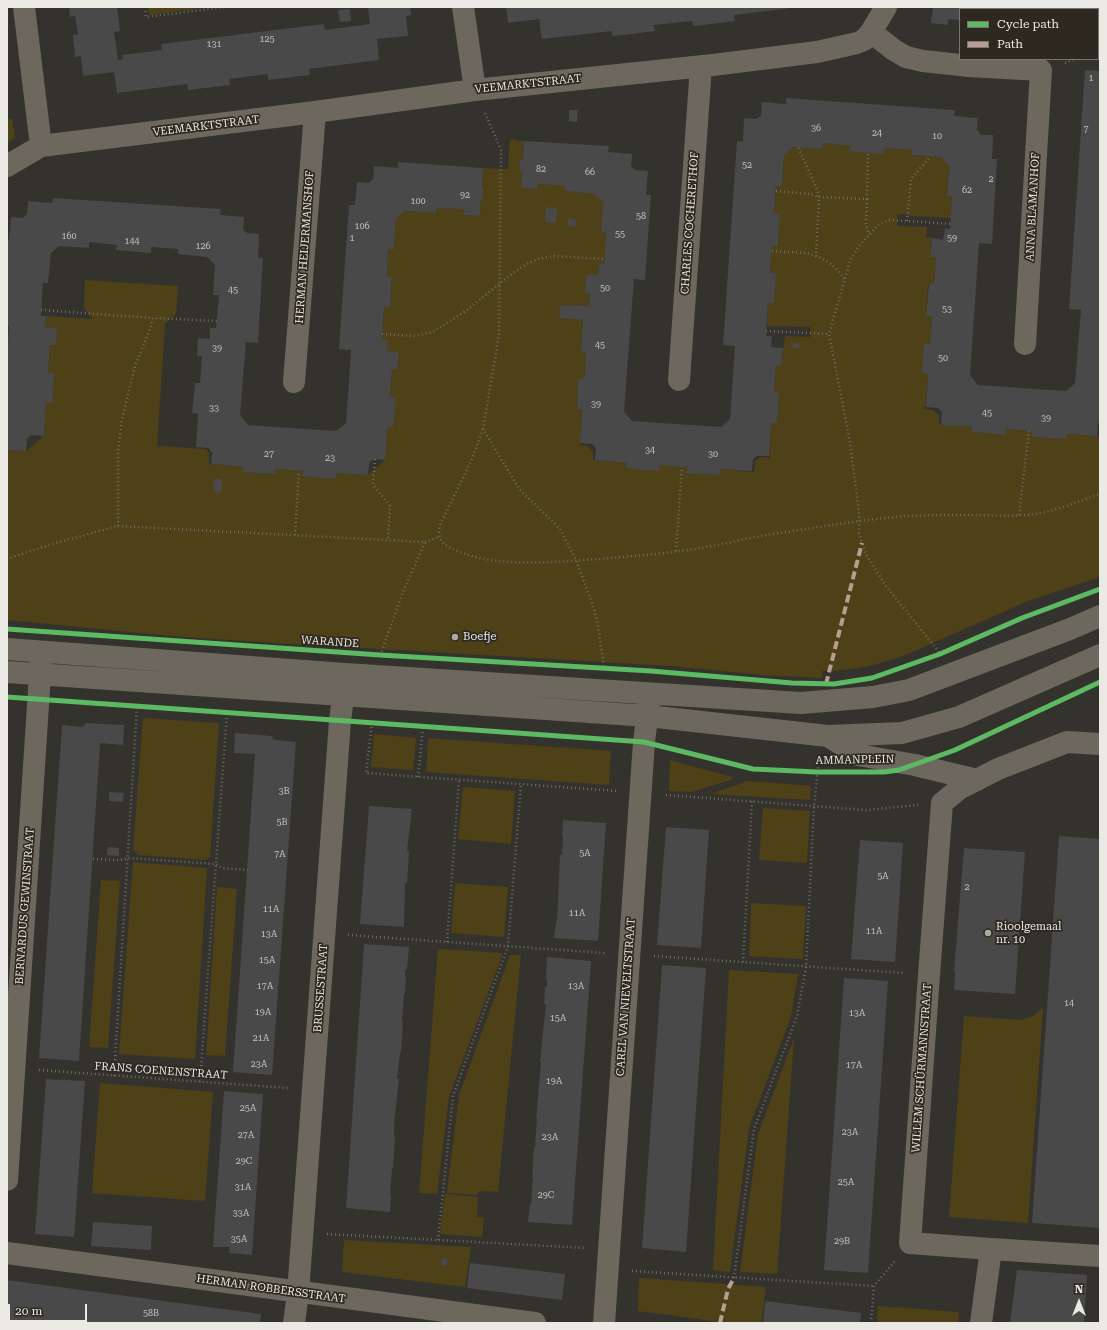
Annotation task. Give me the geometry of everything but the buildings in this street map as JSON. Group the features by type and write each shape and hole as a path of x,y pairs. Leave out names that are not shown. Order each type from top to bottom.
{"street":[{"path":"24,7 41,146"},
{"path":"463,7 475,90"},
{"path":"871,32 886,7"},
{"name":"VEEMARKTSTRAAT","path":"7,166 41,146 315,112 475,90 701,66 838,49 864,40 871,32"},
{"name":"ANNA BLAMANHOF","path":"871,32 894,50 906,57 922,62 1041,70 1025,344"},
{"name":"CHARLES COCHERETHOF","path":"679,380 701,66"},
{"name":"HERMAN HEIJERMANSHOF","path":"294,382 315,112"},
{"path":"7,649 345,674 801,703 873,697 909,690 1070,629 1100,616"},
{"name":"BERNARDUS GEWINSTRAAT","path":"7,1180 42,652"},
{"name":"AMMANPLEIN","path":"648,716 825,735 902,733 959,717 1100,655"},
{"path":"7,672 648,716"},
{"name":"BRUSSESTRAAT","path":"294,1323 298,1292 340,721 345,674"},
{"name":"CAREL VAN NIEVELTSTRAAT","path":"604,1323 644,742 648,716 649,694"},
{"name":"AMMANPLEIN","path":"825,735 858,755 915,765 977,780"},
{"name":"WILLEM SCHÜRMANNSTRAAT","path":"910,1243 928,975 942,803 959,789 977,780 1067,742 1100,744"},
{"path":"910,1243 1100,1256"},
{"path":"981,1323 991,1249"},
{"name":"HERMAN ROBBERSSTRAAT","path":"7,1253 536,1323"}],"path":[{"path":"145,7 146,17 225,7"},
{"path":"475,90 501,150 499,335 483,429 472,460 438,531 441,541 451,548 475,557 509,562 546,562 617,558 676,551 768,535 876,519 926,515 1034,514 1053,511 1100,494"},
{"path":"798,147 817,189 819,197 816,256"},
{"path":"868,152 866,224 869,235"},
{"path":"907,221 911,179 930,157"},
{"path":"776,191 810,194 819,197 867,199"},
{"path":"940,654 874,569 862,543 850,442 829,334 850,261 859,246 878,225 890,220 950,224"},
{"path":"772,251 807,253 816,256 830,264 841,274 844,279"},
{"path":"382,334 416,336 433,332 467,310 513,273 528,263 539,259 553,256 605,259"},
{"path":"41,310 217,321"},
{"path":"118,526 118,452 122,419 135,366 153,318"},
{"path":"766,331 829,334"},
{"path":"483,429 520,490 560,529 576,560 598,620 604,668"},
{"path":"1019,515 1029,431"},
{"path":"375,460 374,485 390,506 388,540"},
{"path":"676,551 682,466"},
{"path":"295,535 299,470"},
{"path":"7,559 52,544 118,526 425,542 439,536"},
{"path":"380,655 403,592 425,542"},
{"path":"933,656 947,651"},
{"path":"597,668 612,669"},
{"path":"129,706 144,707"},
{"path":"114,1076 137,706"},
{"path":"219,712 234,713"},
{"path":"200,1082 227,713"},
{"path":"340,721 379,724"},
{"path":"415,726 430,727"},
{"path":"418,776 423,727"},
{"path":"734,1278 754,1129 797,1016 806,967 814,807 817,772 825,735"},
{"path":"447,942 460,780"},
{"path":"438,1240 454,1096 508,946 521,784"},
{"path":"743,962 752,801"},
{"path":"93,859 120,860 128,858 215,864 222,868 248,870"},
{"path":"302,1233 438,1240 608,1259 734,1278 874,1286"},
{"path":"871,1323 874,1286 910,1243"}],"shaded area":[{"path":"148,7 208,7 149,15"},
{"path":"1100,7 1100,60 1099,8 1058,8"},
{"path":"12,118 15,138 7,143 7,119"},
{"path":"510,139 524,141 523,160 520,160 519,170 522,171 521,188 537,189 537,184 565,186 564,191 595,194 603,202 601,232 606,232 604,265 599,265 598,275 586,275 585,292 590,293 589,306 560,305 559,318 583,320 581,352 586,352 584,379 578,380 577,409 582,410 580,445 588,446 593,451 593,460 627,463 626,468 658,470 659,465 687,467 686,472 720,475 720,469 754,472 755,462 760,457 769,458 771,423 777,423 779,393 774,393 776,365 781,365 785,336 810,337 810,327 767,326 768,303 774,303 775,273 770,273 772,246 778,246 780,214 774,213 776,186 782,186 784,155 793,147 822,149 823,143 850,146 870,153 884,153 885,148 912,150 912,155 941,157 949,166 947,196 952,196 951,218 911,216 903,214 897,215 897,226 927,227 926,237 932,238 930,256 936,257 934,284 928,284 926,316 932,316 930,344 925,343 922,373 928,374 925,409 933,410 939,416 939,424 972,427 972,432 1004,435 1005,429 1032,431 1032,437 1065,439 1066,434 1100,436 1100,577 1028,601 908,654 866,667 822,671 822,678 762,675 671,666 171,636 7,620 7,450 26,451 44,436 46,403 54,373 48,373 50,345 56,345 57,328 45,327 46,316 93,319 84,308 85,280 178,286 176,314 165,324 157,446 206,449 209,453 209,464 243,467 243,472 275,474 275,469 303,471 303,476 336,479 336,473 368,475 385,460 388,427 393,427 395,397 390,397 392,369 397,369 399,352 387,351 388,340 382,340 384,307 390,307 392,278 387,277 388,249 394,250 396,219 405,211 436,213 437,208 464,209 464,215 480,216 481,199 483,199 484,189 482,188 483,168 508,169"},
{"path":"143,718 219,723 210,857 205,860 138,855 133,849"},
{"path":"374,734 416,738 413,770 371,767"},
{"path":"428,738 611,751 609,785 426,772"},
{"path":"670,760 732,777 731,780 691,792 669,791"},
{"path":"748,781 811,786 810,800 711,794"},
{"path":"463,787 515,791 511,844 458,839"},
{"path":"763,808 810,811 807,863 759,860"},
{"path":"133,862 207,868 195,1059 119,1054"},
{"path":"101,880 120,881 108,1048 89,1047"},
{"path":"455,883 508,887 504,937 451,933"},
{"path":"217,887 237,889 225,1056 206,1055"},
{"path":"751,903 806,906 803,959 749,956"},
{"path":"438,949 503,953 449,1097 437,1194 419,1193"},
{"path":"510,955 521,955 498,1192 480,1191 476,1195 447,1193 459,1095"},
{"path":"729,970 798,974 791,1017 749,1128 730,1272 713,1270"},
{"path":"1043,1008 1028,1223 949,1217 964,1016 1021,1020 1033,1016"},
{"path":"794,1038 777,1274 740,1272 758,1134"},
{"path":"100,1083 213,1092 205,1201 92,1193"},
{"path":"445,1194 478,1197 477,1217 484,1218 482,1237 440,1234"},
{"path":"344,1240 471,1247 465,1287 342,1272"},
{"path":"639,1278 766,1287 761,1323 728,1323 638,1311"},
{"path":"878,1306 959,1312 958,1323 877,1323"}],"marked path":[{"path":"826,684 862,543"},
{"path":"720,1323 728,1289 734,1278"}],"cycle path":[{"name":"WARANDE","path":"7,629 380,655 651,671 792,683 834,684 872,678 940,654 1022,618 1100,589"},
{"path":"7,697 644,742 753,769 817,772 884,772 899,770 955,750 1100,682"}],"place":[{"name":"Boefje","path":"455,637"},
{"name":"Rioolgemaal nr. 10","path":"988,933"}]}
